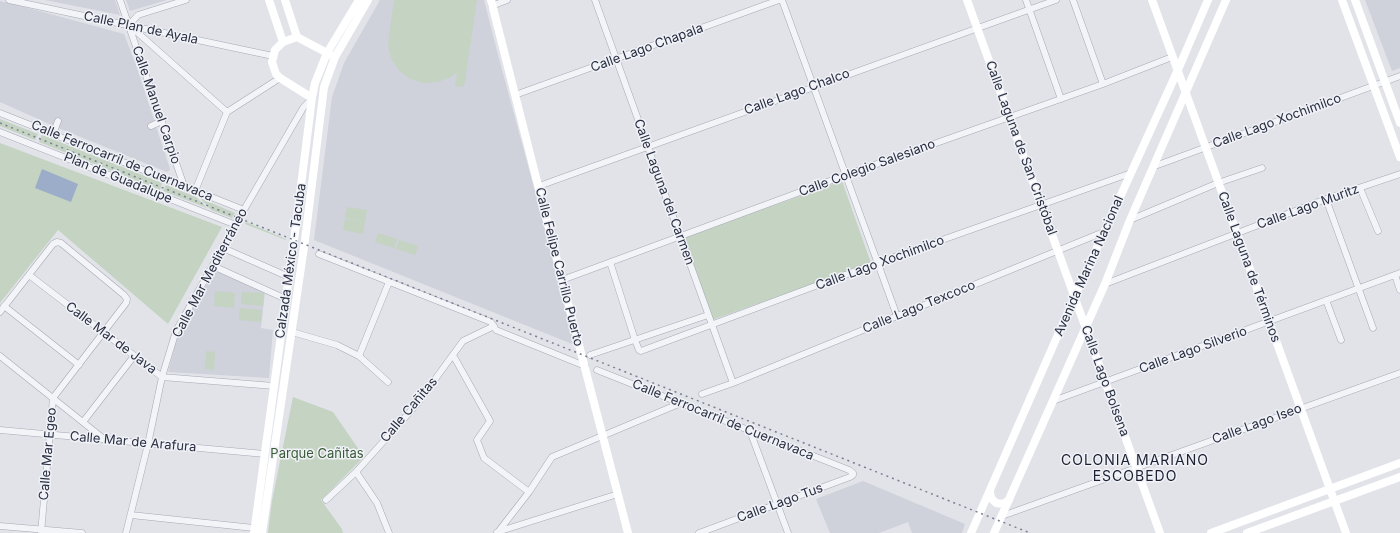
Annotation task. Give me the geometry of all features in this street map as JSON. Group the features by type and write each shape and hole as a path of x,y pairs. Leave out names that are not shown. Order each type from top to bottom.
{"main road":[{"path":"269,0 283,42"},
{"path":"285,0 297,37 331,55"},
{"name":"Calzada México - Tacuba","path":"254,531 312,98 315,83 359,0"},
{"name":"Calzada México - Tacuba","path":"262,533 292,332 323,93 331,55 368,0"},
{"name":"Calle Laguna de San Cristóbal","path":"967,0 1075,296"},
{"name":"Calle Laguna de Términos","path":"1152,0 1204,148 1346,533"},
{"name":"Avenida Marina Nacional","path":"971,533 1075,296 1106,231 1208,0"},
{"name":"Avenida Marina Nacional","path":"994,533 1105,284 1130,220 1155,166 1226,0"},
{"path":"1342,0 1400,157"},
{"path":"1355,0 1386,81 1400,123"},
{"name":"Calle Felipe Carrillo Puerto","path":"492,3 628,533"},
{"path":"297,37 283,42 275,50 272,62 273,68 280,78 312,98"},
{"path":"297,218 301,225 306,224 307,222"},
{"path":"291,261 296,257 300,259 301,262"},
{"name":"Calle Lago Bolsena","path":"1075,296 1160,533"},
{"path":"1211,533 1400,464"},
{"path":"1248,533 1400,476"},
{"path":"990,492 996,503 1002,504 1009,500"},
{"path":"984,504 996,504 1000,507 1003,515"}],"street":[{"name":"Calle Plan de Ayala","path":"9,0 273,56"},
{"name":"Calle Manuel Carpio","path":"120,0 184,186"},
{"path":"186,0 138,15 129,25 227,112"},
{"path":"492,3 507,0"},
{"name":"Calle Laguna del Carmen","path":"595,0 732,383"},
{"path":"780,0 897,316"},
{"name":"Calle Lago Chapala","path":"515,95 780,0"},
{"path":"1026,0 1061,99"},
{"name":"Calle Lago Chalco","path":"539,186 813,86 1056,0"},
{"path":"1073,0 1103,84"},
{"name":"Calle Colegio Salesiano","path":"562,280 846,175 1103,84 1172,57"},
{"name":"Calle Lago Xochimilco","path":"1155,166 1400,76"},
{"path":"195,191 227,112 280,78"},
{"name":"Calle Mar Mediterráneo","path":"126,533 148,444 162,377 176,331 303,108 312,98"},
{"name":"Calle Ferrocarril de Cuernavaca","path":"0,112 244,210"},
{"path":"53,134 58,121"},
{"path":"151,126 162,121"},
{"name":"Plan de Guadalupe","path":"0,132 236,225"},
{"path":"1130,220 1218,183 1262,168"},
{"name":"Calle Lago Xochimilco","path":"635,340 639,350 641,351 877,263 1132,173"},
{"name":"Calle Lago Muritz","path":"1105,284 1326,199 1400,174"},
{"path":"1360,188 1378,231"},
{"path":"1326,199 1373,328"},
{"name":"Calle Lago Texcoco","path":"702,394 1106,231"},
{"name":"Calle Mar Egeo","path":"29,275 53,244 57,242 61,243 127,299 126,303 53,398 41,531"},
{"path":"223,248 289,277"},
{"path":"319,254 492,322 496,330 585,366"},
{"path":"610,262 635,340"},
{"path":"213,266 286,299"},
{"path":"1397,274 1400,290"},
{"name":"Calle Lago Silverio","path":"1053,401 1397,274"},
{"path":"29,275 2,309 79,365"},
{"name":"Calle Mar de Java","path":"29,275 162,377 274,386"},
{"path":"359,356 389,282"},
{"path":"1326,300 1341,340"},
{"path":"590,355 708,315"},
{"name":"Calle Cañitas","path":"326,500 356,472 417,404 463,341 494,326"},
{"path":"292,332 338,344 359,356 388,382"},
{"path":"453,355 490,421 477,440 484,458 528,492"},
{"path":"0,356 104,439"},
{"path":"82,422 134,356"},
{"name":"Calle Ferrocarril de Cuernavaca","path":"597,370 848,470"},
{"name":"Calle Lago Iseo","path":"1003,515 1400,373"},
{"path":"498,533 552,457 681,403"},
{"name":"Calle Mar de Arafura","path":"0,430 265,454"},
{"path":"750,431 788,533"},
{"name":"Calle Lago Tus","path":"699,533 850,478 853,476 853,473 848,470"},
{"path":"356,472 377,504 389,533"},
{"path":"498,533 618,494"},
{"path":"131,515 254,531"},
{"path":"0,526 41,531 82,533"}],"shaded area":[{"path":"14,0 17,5 124,34 136,65 170,169 169,171 167,172 56,127 0,102 0,1 8,3"},
{"path":"45,0 115,0 120,15"},
{"path":"126,0 167,0 130,11"},
{"path":"380,0 484,0 577,346 314,240 332,97 344,63"},
{"path":"1365,0 1400,0 1400,68 1392,71"},
{"path":"216,268 265,292 261,328 273,330 269,378 168,372 179,332"},
{"path":"863,481 965,524 962,533 912,533 908,522 879,533 830,533 816,499"}],"green space":[{"path":"394,0 477,0 464,87 455,86 457,72 451,77 438,82 424,83 410,79 399,70 391,58 388,44"},
{"path":"0,119 38,134 35,140 0,126"},
{"path":"42,135 162,183 160,190 39,142"},
{"path":"0,143 222,227 168,324 58,230 0,303"},
{"path":"842,181 871,263 712,320 683,238"},
{"path":"166,185 196,197 207,208 163,191"},
{"path":"200,198 235,213 232,218 211,210"},
{"path":"347,207 367,210 365,222 345,218"},
{"path":"345,219 365,222 363,234 343,230"},
{"path":"246,222 286,239 286,240 245,224"},
{"path":"378,233 397,239 394,248 375,242"},
{"path":"399,240 418,246 415,255 396,249"},
{"path":"215,291 235,293 234,308 214,306"},
{"path":"242,292 264,293 263,306 241,304"},
{"path":"240,308 262,310 261,322 239,320"},
{"path":"206,351 215,352 214,370 205,369"},
{"name":"Parque Cañitas","path":"293,397 333,412 364,457 321,500 342,529 343,533 268,533 272,501"}],"water":[{"path":"42,169 78,184 71,202 35,188"}],"railway":[{"path":"0,123 1030,533"}],"district":[{"name":"COLONIA MARIANO ESCOBEDO","path":"1135,470"}]}
